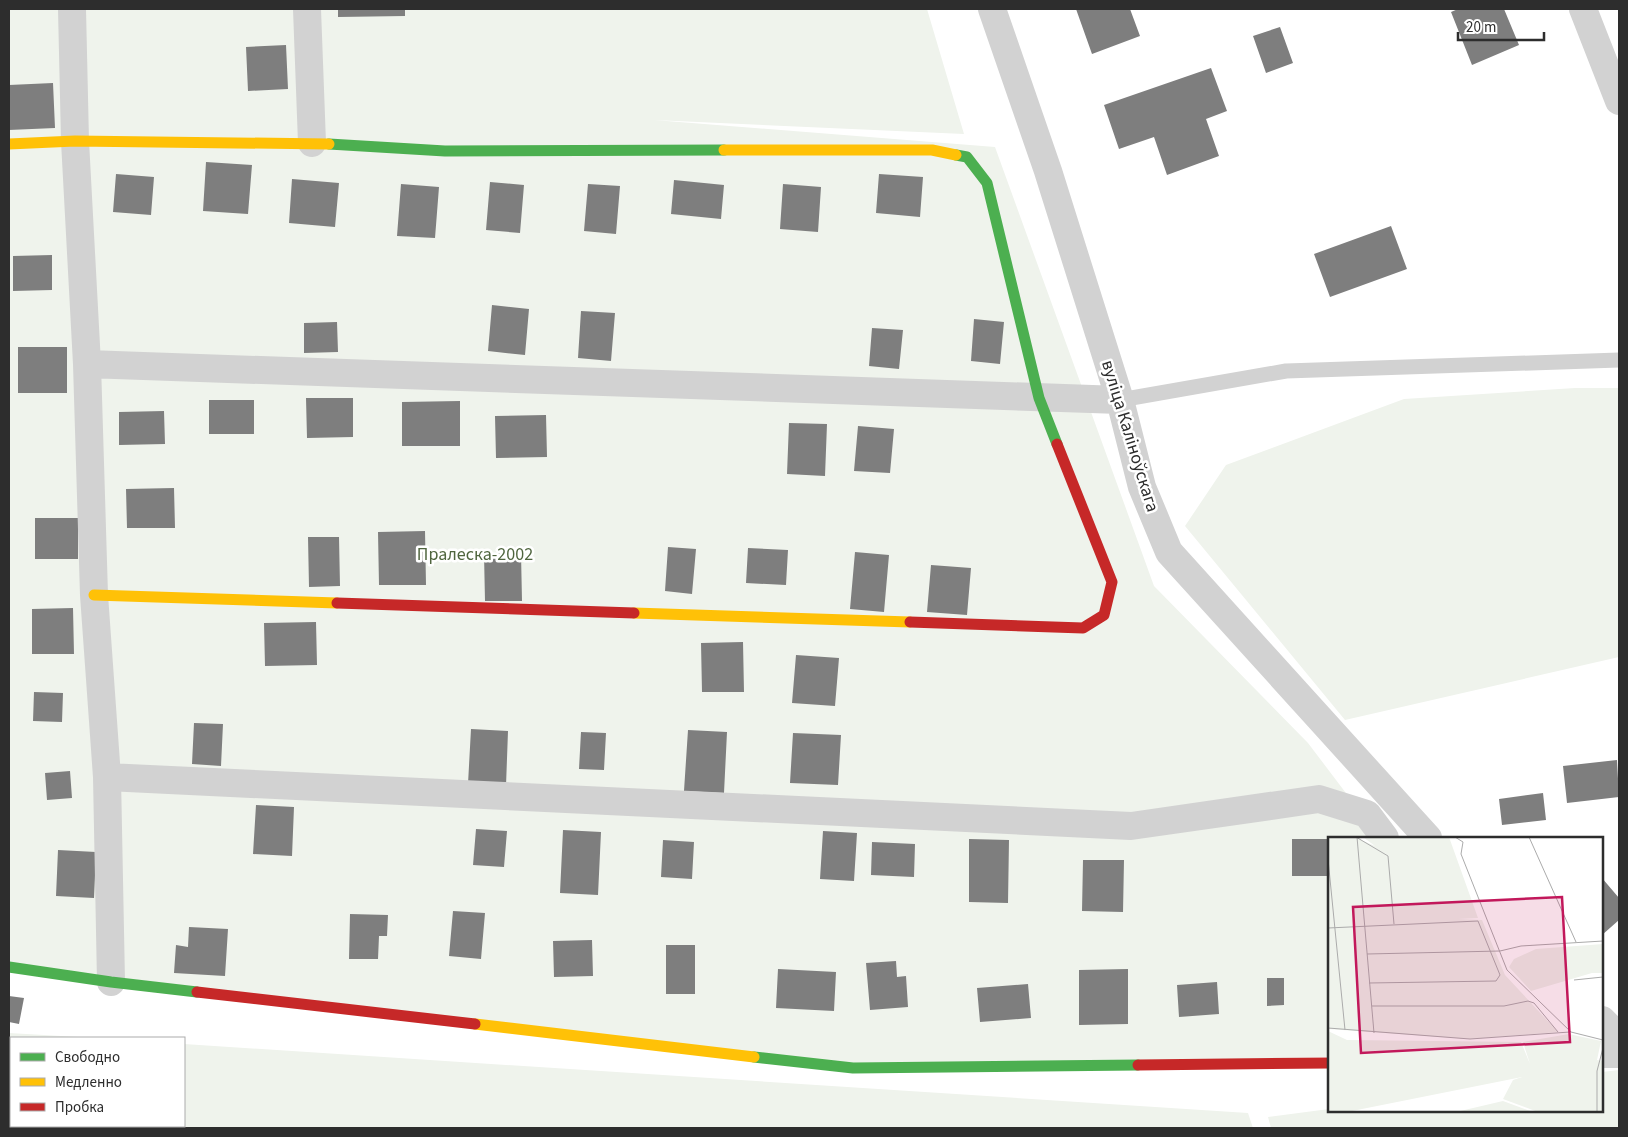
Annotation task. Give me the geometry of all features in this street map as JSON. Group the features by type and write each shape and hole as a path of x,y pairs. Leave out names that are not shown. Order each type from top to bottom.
{"street":[{"path":"72,9 75,141 87,364 94,594 107,777 111,982"},
{"path":"307,9 312,143"},
{"name":"вуліца Каліноўскага","path":"992,9 1048,171 1120,400 1142,487 1169,552 1427,837"},
{"path":"1583,9 1619,101"},
{"path":"9,144 75,141 312,143 445,151 932,150 967,157 987,183 1039,398 1112,582 1104,614 1083,628 94,594"},
{"path":"87,364 1120,400"},
{"path":"107,777 1131,826 1319,799 1367,814 1384,837"},
{"path":"9,967 111,982 853,1068 1328,1063"},
{"path":"1603,1021 1619,1036"},
{"path":"1603,1054 1619,1054"}],"lane":[{"path":"1120,400 1286,372 1619,360"}],"green space":[{"name":"Пралеска-2002","path":"9,9 927,9 964,134 654,120 995,147 1154,586 1308,743 1379,837 1328,837 1328,1057 853,1068 9,964"},
{"path":"1575,388 1619,388 1619,657 1345,720 1185,526 1226,465 1404,399"},
{"path":"9,1033 79,1037 10,1037 10,1127 185,1127 185,1044 1248,1113 1253,1128 9,1128"},
{"path":"1619,1070 1619,1128 1271,1128 1268,1117 1328,1109 1328,1112 1603,1112 1603,1072"}],"building":[{"path":"338,9 405,9 405,16 338,17"},
{"path":"1076,9 1130,9 1140,36 1092,54"},
{"path":"1458,9 1504,9 1519,45 1472,65 1451,12"},
{"path":"1280,27 1293,63 1266,73 1253,36"},
{"path":"286,45 288,89 248,91 246,47"},
{"path":"1211,68 1227,111 1206,119 1219,156 1167,175 1154,137 1119,149 1104,105"},
{"path":"53,83 55,128 9,130 9,85"},
{"path":"206,162 252,165 248,214 203,211"},
{"path":"116,174 154,177 151,215 113,212"},
{"path":"879,174 923,177 920,217 876,213"},
{"path":"292,179 339,183 335,227 289,223"},
{"path":"674,180 724,185 721,219 671,214"},
{"path":"490,182 524,185 520,233 486,230"},
{"path":"401,184 439,187 435,238 397,236"},
{"path":"588,184 620,186 616,234 584,231"},
{"path":"783,184 821,187 818,232 780,229"},
{"path":"1391,226 1407,269 1330,297 1314,254"},
{"path":"52,255 52,290 13,291 13,256"},
{"path":"492,305 529,309 525,355 488,351"},
{"path":"581,311 615,313 611,361 578,358"},
{"path":"974,319 1004,322 1000,364 971,361"},
{"path":"337,322 338,352 304,353 304,323"},
{"path":"872,328 903,330 899,369 869,366"},
{"path":"18,347 67,347 67,393 18,393"},
{"path":"306,398 353,398 353,437 307,438"},
{"path":"209,400 254,400 254,434 209,434"},
{"path":"460,401 460,446 402,446 402,402"},
{"path":"164,411 165,444 119,445 119,412"},
{"path":"546,415 547,457 496,458 495,416"},
{"path":"789,423 827,424 825,476 787,474"},
{"path":"858,426 894,429 890,473 854,471"},
{"path":"174,488 175,528 127,528 126,489"},
{"path":"35,518 78,518 78,559 35,559"},
{"path":"425,531 426,585 379,585 378,532"},
{"path":"308,537 339,537 340,586 309,587"},
{"path":"668,547 696,549 692,594 665,591"},
{"path":"748,548 788,550 786,585 746,583"},
{"path":"855,552 889,555 884,612 850,609"},
{"path":"521,553 522,601 485,601 484,554"},
{"path":"931,565 971,568 967,615 927,612"},
{"path":"73,608 74,654 32,654 32,609"},
{"path":"316,622 317,665 265,666 264,623"},
{"path":"743,642 744,692 702,692 701,643"},
{"path":"796,655 839,658 835,706 792,703"},
{"path":"34,692 63,693 62,722 33,721"},
{"path":"194,723 223,724 221,766 192,764"},
{"path":"471,729 508,731 506,786 468,784"},
{"path":"688,730 727,732 724,793 684,791"},
{"path":"581,732 606,733 604,770 579,769"},
{"path":"793,733 841,735 838,785 790,783"},
{"path":"1617,760 1619,797 1567,803 1563,766"},
{"path":"70,771 72,798 47,800 45,773"},
{"path":"1543,793 1546,820 1502,825 1499,799"},
{"path":"256,805 294,807 292,856 253,854"},
{"path":"476,829 507,831 504,867 473,865"},
{"path":"563,830 601,832 598,895 560,893"},
{"path":"823,831 857,833 854,881 820,879"},
{"path":"969,839 1009,840 1008,903 969,902"},
{"path":"1292,839 1328,839 1328,876 1292,876"},
{"path":"663,840 694,842 692,879 661,877"},
{"path":"872,842 915,844 914,877 871,875"},
{"path":"58,850 96,852 94,898 56,896"},
{"path":"1083,860 1124,860 1123,912 1082,911"},
{"path":"1603,879 1619,898 1619,920 1603,934"},
{"path":"453,911 485,913 481,959 449,956"},
{"path":"350,914 388,915 387,936 379,936 378,959 349,959"},
{"path":"189,927 228,929 225,976 174,973 176,945 188,947"},
{"path":"592,940 593,976 554,977 553,941"},
{"path":"666,945 695,945 695,994 666,994"},
{"path":"896,961 897,977 906,976 908,1007 870,1010 866,963"},
{"path":"778,969 836,972 834,1011 776,1008"},
{"path":"1128,969 1128,1024 1079,1025 1079,970"},
{"path":"1267,978 1284,978 1284,1005 1267,1006"},
{"path":"1217,982 1219,1014 1179,1017 1177,985"},
{"path":"1028,984 1031,1018 980,1022 977,988"},
{"path":"9,996 24,998 19,1024 9,1022"}],"traffic: fast":[{"path":"329,144 445,151 724,150"},
{"path":"956,155 967,157 987,183 1039,398 1057,444"},
{"path":"9,967 197,992"},
{"path":"754,1057 853,1068 1138,1065"}],"traffic: slow":[{"path":"9,144 75,141 329,144"},
{"path":"724,150 932,150 956,155"},
{"path":"94,595 337,603"},
{"path":"634,613 910,622"},
{"path":"475,1024 754,1057"}],"traffic: jam":[{"path":"910,622 1083,628 1104,615 1112,582 1057,444"},
{"path":"337,603 634,613"},
{"path":"197,992 475,1024"},
{"path":"1138,1065 1328,1063"}]}
